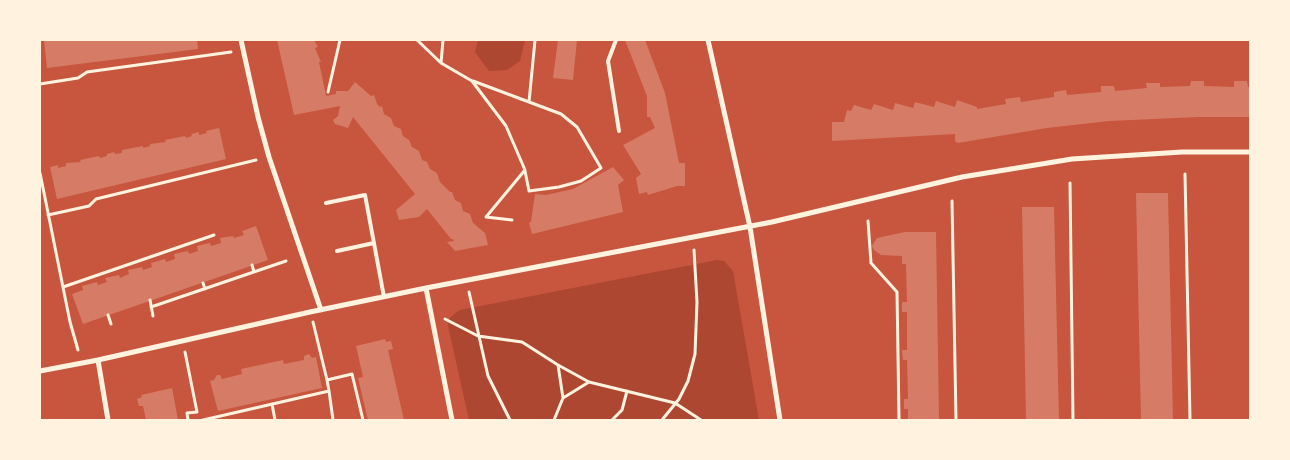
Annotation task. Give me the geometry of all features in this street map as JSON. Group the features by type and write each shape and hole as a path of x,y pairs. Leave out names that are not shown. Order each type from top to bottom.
{"street":[{"path":"241,40 269,157 322,310"},
{"path":"708,40 750,227 780,420"},
{"path":"40,371 98,360 384,296 750,227 962,177 1072,159 1182,152 1250,152"},
{"path":"426,288 429,311 452,420"},
{"path":"98,360 108,420"}],"lane":[{"path":"616,40 608,61 620,132"},
{"path":"326,203 365,195 384,296"},
{"path":"336,251 374,244"}],"path":[{"path":"328,92 340,40"},
{"path":"417,40 441,62 472,81 561,114 576,127 601,168 581,181 559,187 529,191 525,170 506,126 472,81"},
{"path":"441,62 442,40"},
{"path":"529,102 535,40"},
{"path":"40,84 78,78 87,72 243,50"},
{"path":"48,215 89,206 96,199 269,157"},
{"path":"512,220 486,217 525,170"},
{"path":"40,172 70,322 82,363"},
{"path":"1185,174 1190,420"},
{"path":"1070,183 1073,420"},
{"path":"952,201 956,420"},
{"path":"868,221 871,263 897,292 899,420"},
{"path":"63,287 214,235"},
{"path":"662,420 688,381 695,354 697,302 692,238"},
{"path":"152,307 286,261"},
{"path":"252,266 254,272"},
{"path":"466,280 488,376 510,420"},
{"path":"203,283 205,289"},
{"path":"150,300 153,316"},
{"path":"429,311 478,336 522,342 589,382 675,403 701,420"},
{"path":"310,312 327,380 334,420"},
{"path":"108,315 111,324"},
{"path":"182,341 197,412 202,420 329,391"},
{"path":"554,420 563,398 558,365"},
{"path":"327,380 352,374 363,420"},
{"path":"563,398 589,382"},
{"path":"612,420 622,410 627,391"},
{"path":"272,404 275,420"},
{"path":"188,420 186,413 197,412"}],"shaded area":[{"path":"478,40 525,40 520,61 507,70 489,71 475,52"},
{"path":"717,260 724,261 733,271 759,420 469,420 448,326 449,319 460,310"}],"building":[{"path":"44,40 197,40 198,49 47,68"},
{"path":"277,40 314,40 318,47 315,48 321,62 319,62 326,96 336,94 336,91 348,91 355,82 371,96 374,95 377,104 380,107 382,106 384,114 391,118 394,126 401,129 403,136 409,140 412,147 419,151 422,160 427,162 430,169 437,173 440,182 452,192 455,200 461,203 463,211 470,214 473,223 485,233 488,245 455,251 447,242 454,241 453,239 451,239 427,209 419,217 399,220 396,210 415,194 353,117 348,128 335,124 333,120 338,116 340,106 294,115"},
{"path":"558,40 577,40 573,80 553,78"},
{"path":"625,40 645,40 665,93 679,163 685,163 685,186 677,186 648,195 647,192 639,194 636,178 641,174 623,145 655,128 650,117 647,117 647,96"},
{"path":"1191,81 1204,81 1204,86 1234,87 1234,81 1247,81 1248,87 1250,87 1250,117 1109,121 1047,128 958,143 955,141 955,134 832,141 832,122 844,122 847,110 851,111 854,105 871,110 874,104 893,110 895,103 913,108 915,102 934,107 936,101 955,107 957,100 977,107 977,109 1006,104 1005,99 1020,97 1021,102 1054,97 1054,92 1066,90 1067,95 1101,92 1101,86 1114,86 1115,91 1147,88 1146,83 1160,83 1160,87 1190,86"},
{"path":"219,128 226,159 57,199 50,167 58,165 58,168 66,166 66,163 81,162 80,160 99,156 100,158 114,152 115,154 122,153 122,150 143,146 143,148 150,146 150,144 166,142 165,140 185,136 186,138 192,136 191,134 199,132 199,135"},
{"path":"613,167 624,180 618,185 623,212 532,234 529,223 531,222 535,194 546,195 573,189"},
{"path":"1136,193 1168,193 1173,420 1141,420"},
{"path":"1022,207 1054,207 1059,420 1026,420"},
{"path":"256,226 268,260 83,324 72,294 83,290 82,286 97,282 98,285 107,282 105,278 119,275 120,278 129,274 128,270 142,267 143,270 152,267 151,263 165,259 166,262 175,259 174,254 188,251 189,254 198,251 197,246 210,243 211,246 221,243 220,238 233,236 234,238 244,235 242,231"},
{"path":"905,232 936,232 939,420 908,420 908,409 904,409 904,399 908,399 907,360 903,360 902,350 907,350 907,312 902,312 902,302 907,302 906,264 902,264 902,256 881,255 872,246 877,238"},
{"path":"385,339 386,342 391,341 393,349 388,350 404,420 368,420 358,378 363,377 356,346"},
{"path":"309,354 312,358 316,357 322,388 218,411 210,381 214,380 217,375 220,375 222,379 242,374 241,369 283,360 284,364 304,360 304,356"},
{"path":"172,388 178,420 146,420 143,406 139,406 137,399 142,397 141,395"}]}
